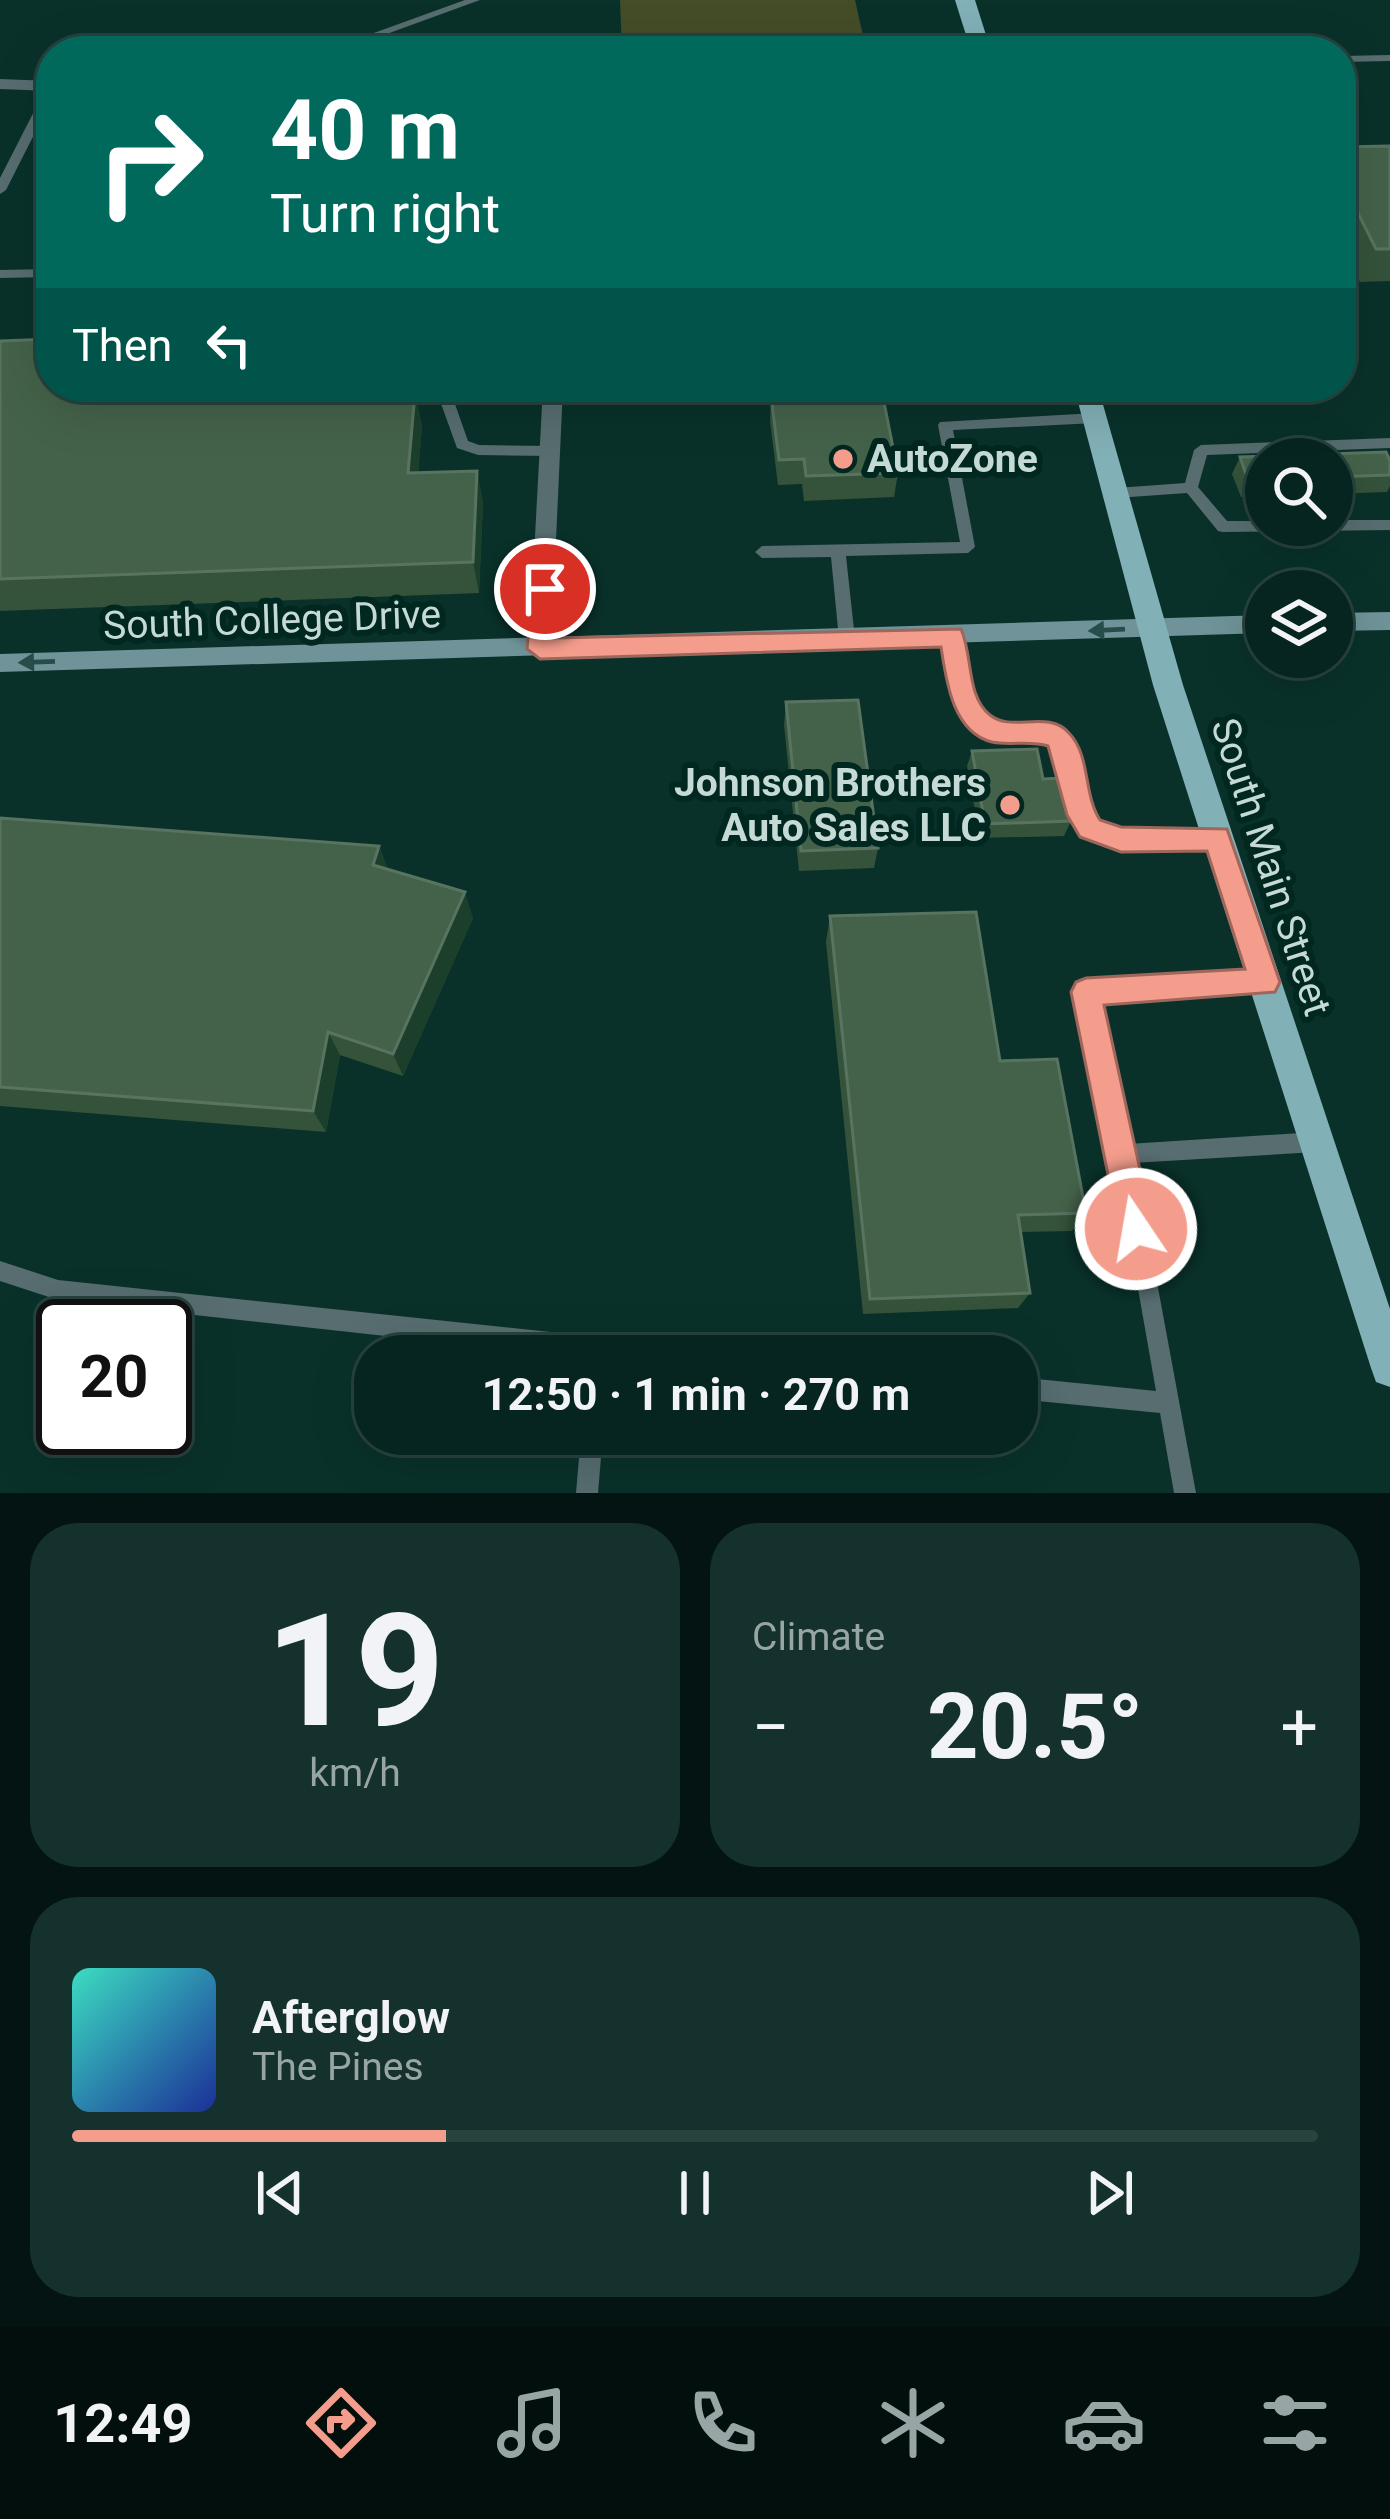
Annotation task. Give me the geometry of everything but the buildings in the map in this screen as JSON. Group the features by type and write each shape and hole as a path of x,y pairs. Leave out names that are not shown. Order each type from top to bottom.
{"main road":[{"path":"964,0 976,36"},
{"name":"South Main Street","path":"1091,403 1217,838 1390,1368"},
{"path":"1353,622 1390,621"},
{"name":"South College Drive","path":"0,663 1245,625"}],"street":[{"path":"0,84 36,87"},
{"path":"540,649 552,402"}],"lane":[{"path":"372,36 475,0"},
{"path":"1356,59 1390,58"},
{"path":"0,190 36,118"},
{"path":"0,274 36,273"},
{"path":"447,402 461,444 478,450 550,452"},
{"path":"762,552 968,547 945,425 1091,403"},
{"path":"1191,488 1201,450 1390,443"},
{"path":"1221,449 1245,462"},
{"path":"1353,459 1390,458"},
{"path":"1117,493 1191,488"},
{"path":"1191,488 1223,527 1390,525"},
{"path":"838,551 847,639"},
{"path":"952,636 962,690 976,720 994,731 1047,732 1058,738 1066,750 1081,815 1090,829 1121,839 1217,838"},
{"path":"1185,1493 1086,992 1264,982"},
{"path":"1120,1154 1316,1142"},
{"path":"0,1271 58,1290 444,1335"},
{"path":"1038,1390 1168,1403"},
{"path":"587,1493 590,1455"}],"green space":[{"path":"620,0 855,0 863,36 621,36"}],"place":[{"name":"AutoZone","path":"843,459"},
{"name":"Johnson Brothers Auto Sales LLC","path":"1010,805"}],"route":[{"path":"545,589 540,649 952,636 962,690 976,720 994,731 1047,732 1058,738 1066,750 1081,815 1090,829 1121,839 1217,838 1264,982 1086,992 1136,1229"}]}
